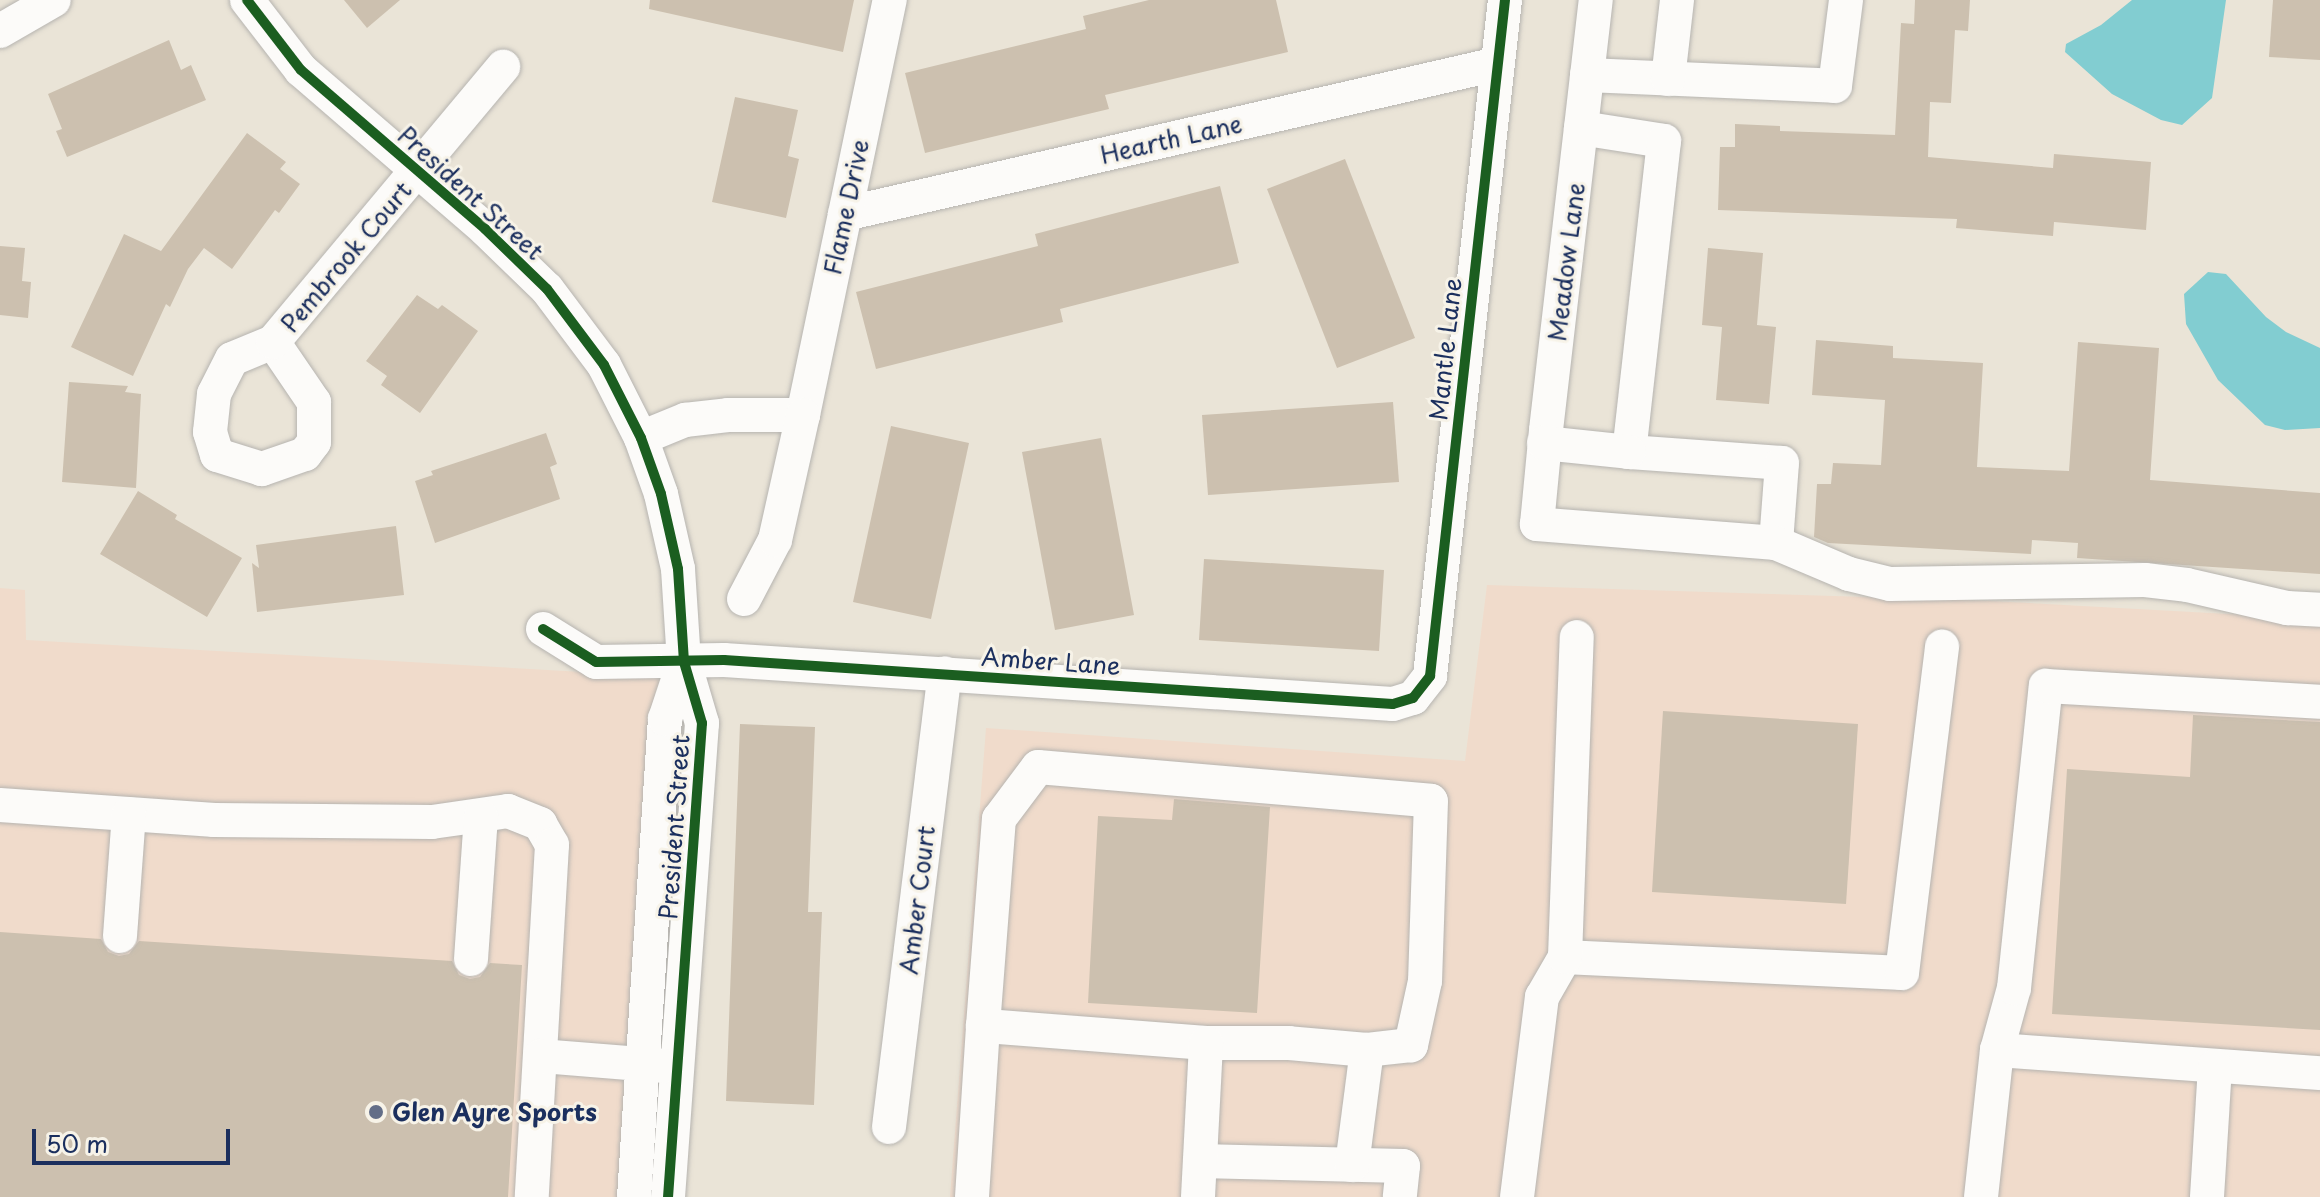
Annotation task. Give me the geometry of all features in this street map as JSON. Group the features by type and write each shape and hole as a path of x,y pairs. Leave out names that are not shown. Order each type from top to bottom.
{"street":[{"path":"0,31 54,0"},
{"name":"President Street","path":"247,0 301,70 547,289 604,365 641,438 661,494 678,569 684,662 702,723 668,1197"},
{"name":"Flame Drive","path":"744,599 775,540 890,0"},
{"name":"Mantle Lane","path":"1413,698 1430,676 1505,0"},
{"name":"Meadow Lane","path":"1596,0 1537,524 1776,543"},
{"path":"1668,79 1677,0"},
{"path":"1587,75 1835,86 1846,0"},
{"name":"Hearth Lane","path":"845,214 1497,64"},
{"name":"Pembrook Court","path":"273,342 503,67"},
{"path":"1581,128 1664,141 1629,452"},
{"path":"641,438 685,420 728,415 803,415"},
{"path":"1544,443 1782,463 1776,543 1849,574 1890,584 2145,580 2187,585 2287,608 2320,610"},
{"name":"Amber Lane","path":"543,629 596,662 724,660 1393,704 1413,698"},
{"path":"1517,1197 1542,997 1565,957 1577,637"},
{"path":"1565,957 1902,973 1942,646"},
{"name":"President Street","path":"634,1197 665,719 684,662"},
{"name":"Amber Court","path":"889,1127 945,673"},
{"path":"1981,1197 1997,1050 2014,988 2046,686 2320,702"},
{"path":"972,1197 983,1026 999,819 1038,767 1431,801 1425,981 1411,1045 1367,1050 1289,1043 1206,1043 983,1026"},
{"path":"0,805 214,820 432,822 508,811 540,824 552,845 532,1197"},
{"path":"120,936 129,814"},
{"path":"471,959 481,816"},
{"path":"1198,1197 1206,1043"},
{"path":"1352,1165 1367,1050"},
{"path":"1997,1050 2320,1073"},
{"path":"541,1056 678,1067"},
{"path":"2207,1197 2215,1066"},
{"path":"1200,1161 1403,1166 1400,1197"}],"shaded area":[{"path":"1487,585 1991,601 2320,619 2320,1197 950,1197 986,728 1465,761"},
{"path":"0,588 25,590 26,640 669,677 623,1197 0,1197"}],"water":[{"path":"2132,0 2226,0 2212,98 2182,125 2161,120 2112,94 2065,52 2066,44 2101,25"},
{"path":"2208,272 2226,274 2266,317 2286,332 2320,348 2320,428 2285,430 2265,425 2218,380 2186,324 2184,294"}],"building":[{"path":"344,0 400,0 367,28"},
{"path":"650,0 854,0 843,52 649,9"},
{"path":"1149,0 1276,0 1288,52 1105,95 1109,109 925,153 905,73 1086,29 1083,16"},
{"path":"1915,0 1970,0 1968,31 1955,30 1951,103 1930,102 1928,157 2053,168 2054,154 2151,162 2146,230 2054,222 2053,236 1956,228 1957,219 1718,210 1720,147 1735,147 1735,124 1780,126 1780,131 1895,135 1901,23 1914,24"},
{"path":"2273,0 2320,0 2320,60 2269,57"},
{"path":"169,40 181,70 191,65 206,100 67,157 56,131 62,129 48,94"},
{"path":"735,97 798,110 788,156 799,159 786,218 712,202"},
{"path":"247,133 286,162 280,169 300,184 279,213 275,210 232,269 204,248 188,269 170,307 166,304 133,376 71,347 124,234 161,251"},
{"path":"1345,159 1415,338 1337,368 1267,189"},
{"path":"1220,186 1239,263 1060,309 1063,322 876,369 856,292 1038,246 1035,234"},
{"path":"0,246 25,248 22,281 31,282 28,318 0,315"},
{"path":"1708,248 1763,253 1757,325 1776,327 1769,404 1716,400 1722,327 1702,325"},
{"path":"417,295 438,309 442,305 478,331 420,413 381,385 387,376 366,361"},
{"path":"1816,340 1893,346 1893,358 1983,363 1977,467 2069,471 2078,342 2159,348 2150,480 2320,493 2320,574 2077,558 2078,543 2032,540 2031,554 1828,543 1814,537 1817,484 1831,484 1833,463 1881,465 1885,400 1812,395"},
{"path":"69,382 128,386 125,392 141,394 136,488 62,482"},
{"path":"1393,402 1399,482 1208,495 1202,415"},
{"path":"891,426 969,443 931,619 853,602"},
{"path":"546,433 557,464 550,467 560,499 435,543 415,481 433,475 431,471"},
{"path":"1101,438 1134,615 1055,630 1022,452"},
{"path":"138,491 177,515 175,519 242,558 207,617 100,554"},
{"path":"396,526 404,595 257,612 252,563 259,568 256,545"},
{"path":"1204,559 1384,570 1379,651 1199,640"},
{"path":"1663,711 1858,724 1846,904 1652,892"},
{"path":"2193,715 2320,722 2320,1030 2052,1014 2067,769 2190,777"},
{"path":"740,724 815,727 808,912 822,912 814,1105 726,1101"},
{"path":"1174,799 1270,807 1257,1013 1088,1003 1098,816 1172,820"},
{"path":"0,932 101,939 108,952 119,956 129,954 139,941 452,961 459,975 470,979 480,977 490,963 522,965 508,1197 0,1197"}],"cycle path":[{"path":"247,0 301,70 485,229 547,289 604,365 641,438 661,494 678,569 684,662 702,723 668,1197"},
{"path":"543,629 596,662 724,660 1393,704 1413,698 1430,676 1505,0"}],"place":[{"name":"Glen Ayre Sports","path":"376,1112"}]}
